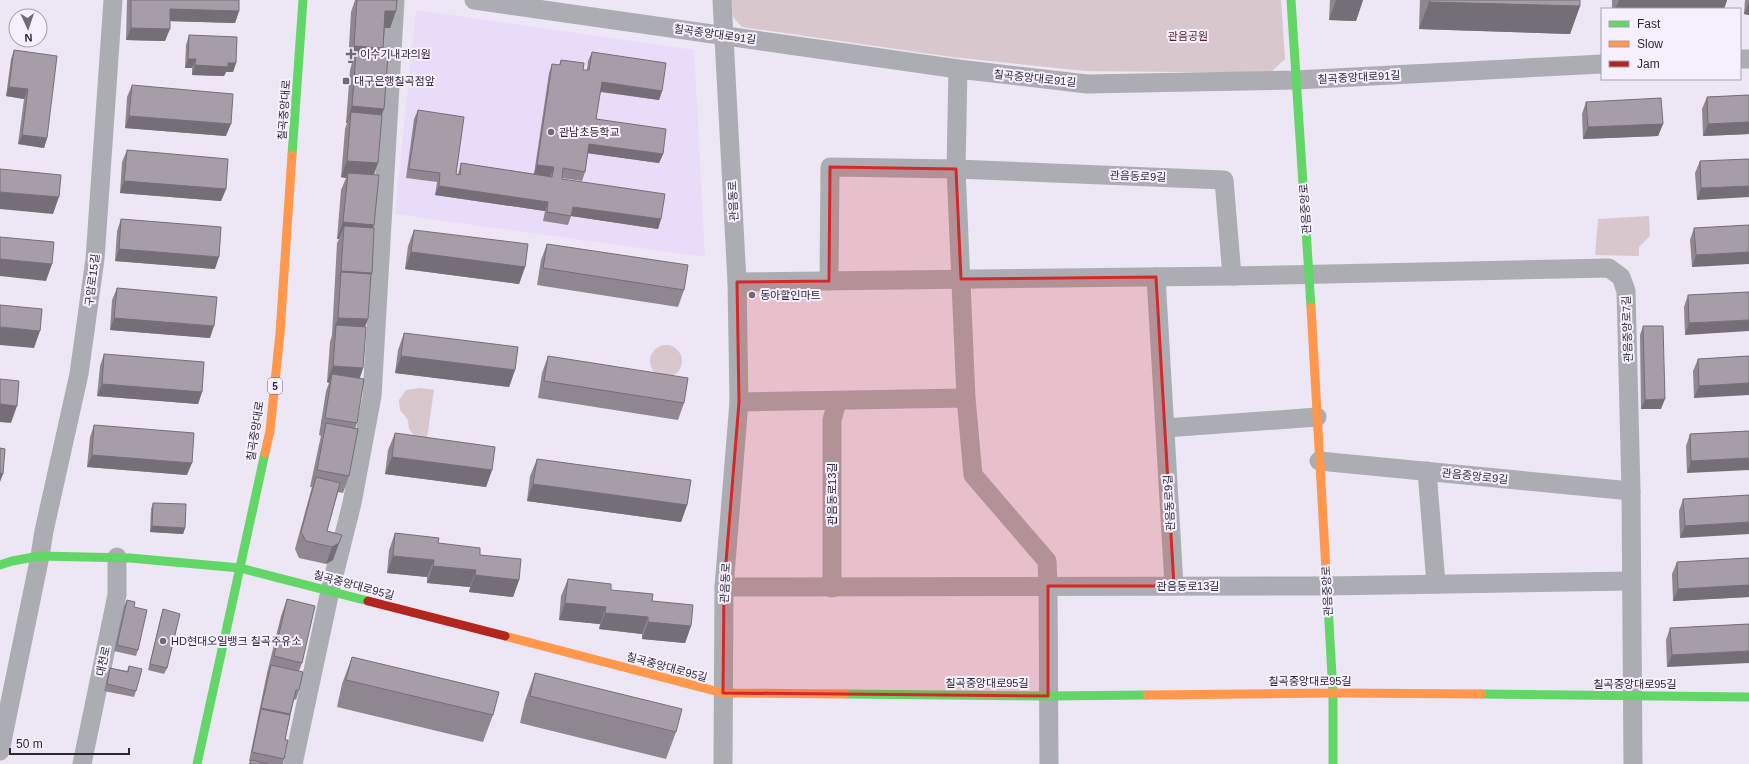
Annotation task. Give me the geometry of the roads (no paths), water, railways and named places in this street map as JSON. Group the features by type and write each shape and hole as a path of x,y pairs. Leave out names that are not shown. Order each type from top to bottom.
{"main road":[{"name":"칠곡중앙대로","path":"197,764 270,423 280,333 303,0"},
{"name":"관음중앙로","path":"1291,0 1309,274 1316,418 1333,693 1333,764"},
{"path":"0,565 12,561 40,556 117,557 240,568"},
{"name":"칠곡중앙대로95길","path":"240,568 722,693 1048,696 1333,693 1749,697"}],"street":[{"name":"구암로15길","path":"40,556 44,531 79,374 95,259 113,0"},
{"path":"292,764 330,591 352,503 372,396 395,0"},
{"name":"칠곡중앙대로91길","path":"474,0 958,70 1087,84 1296,80 1601,64"},
{"name":"관음동로","path":"722,0 737,282 738,402 724,587 722,693 724,764"},
{"path":"958,70 956,169 966,398 973,475 1047,561 1049,764"},
{"name":"관음동로9길","path":"829,281 830,167 956,169 1224,180 1232,276"},
{"name":"관음중앙로7길","path":"1309,274 1609,268 1621,277 1626,291 1631,491 1633,764"},
{"path":"737,282 1309,274"},
{"name":"관음동로9길","path":"1156,277 1174,586"},
{"path":"738,402 837,402 966,398"},
{"name":"관음동로13길","path":"832,588 832,420 837,402"},
{"path":"1165,428 1316,418"},
{"name":"관음중앙로9길","path":"1319,461 1631,491"},
{"path":"1427,471 1436,584 1631,581"},
{"path":"0,751 40,556"},
{"name":"대천로","path":"82,764 117,595 117,557"},
{"name":"관음동로13길","path":"724,587 1327,586 1436,584"}],"place":[{"name":"이수기내과의원","path":"351,54"},
{"name":"대구은행칠곡점앞","path":"346,81"},
{"name":"관남초등학교","path":"551,132"},
{"name":"동아할인마트","path":"752,295"},
{"name":"HD현대오일뱅크 칠곡주유소","path":"163,641"}],"park label":[{"name":"관음공원","path":"1188,36"}]}
